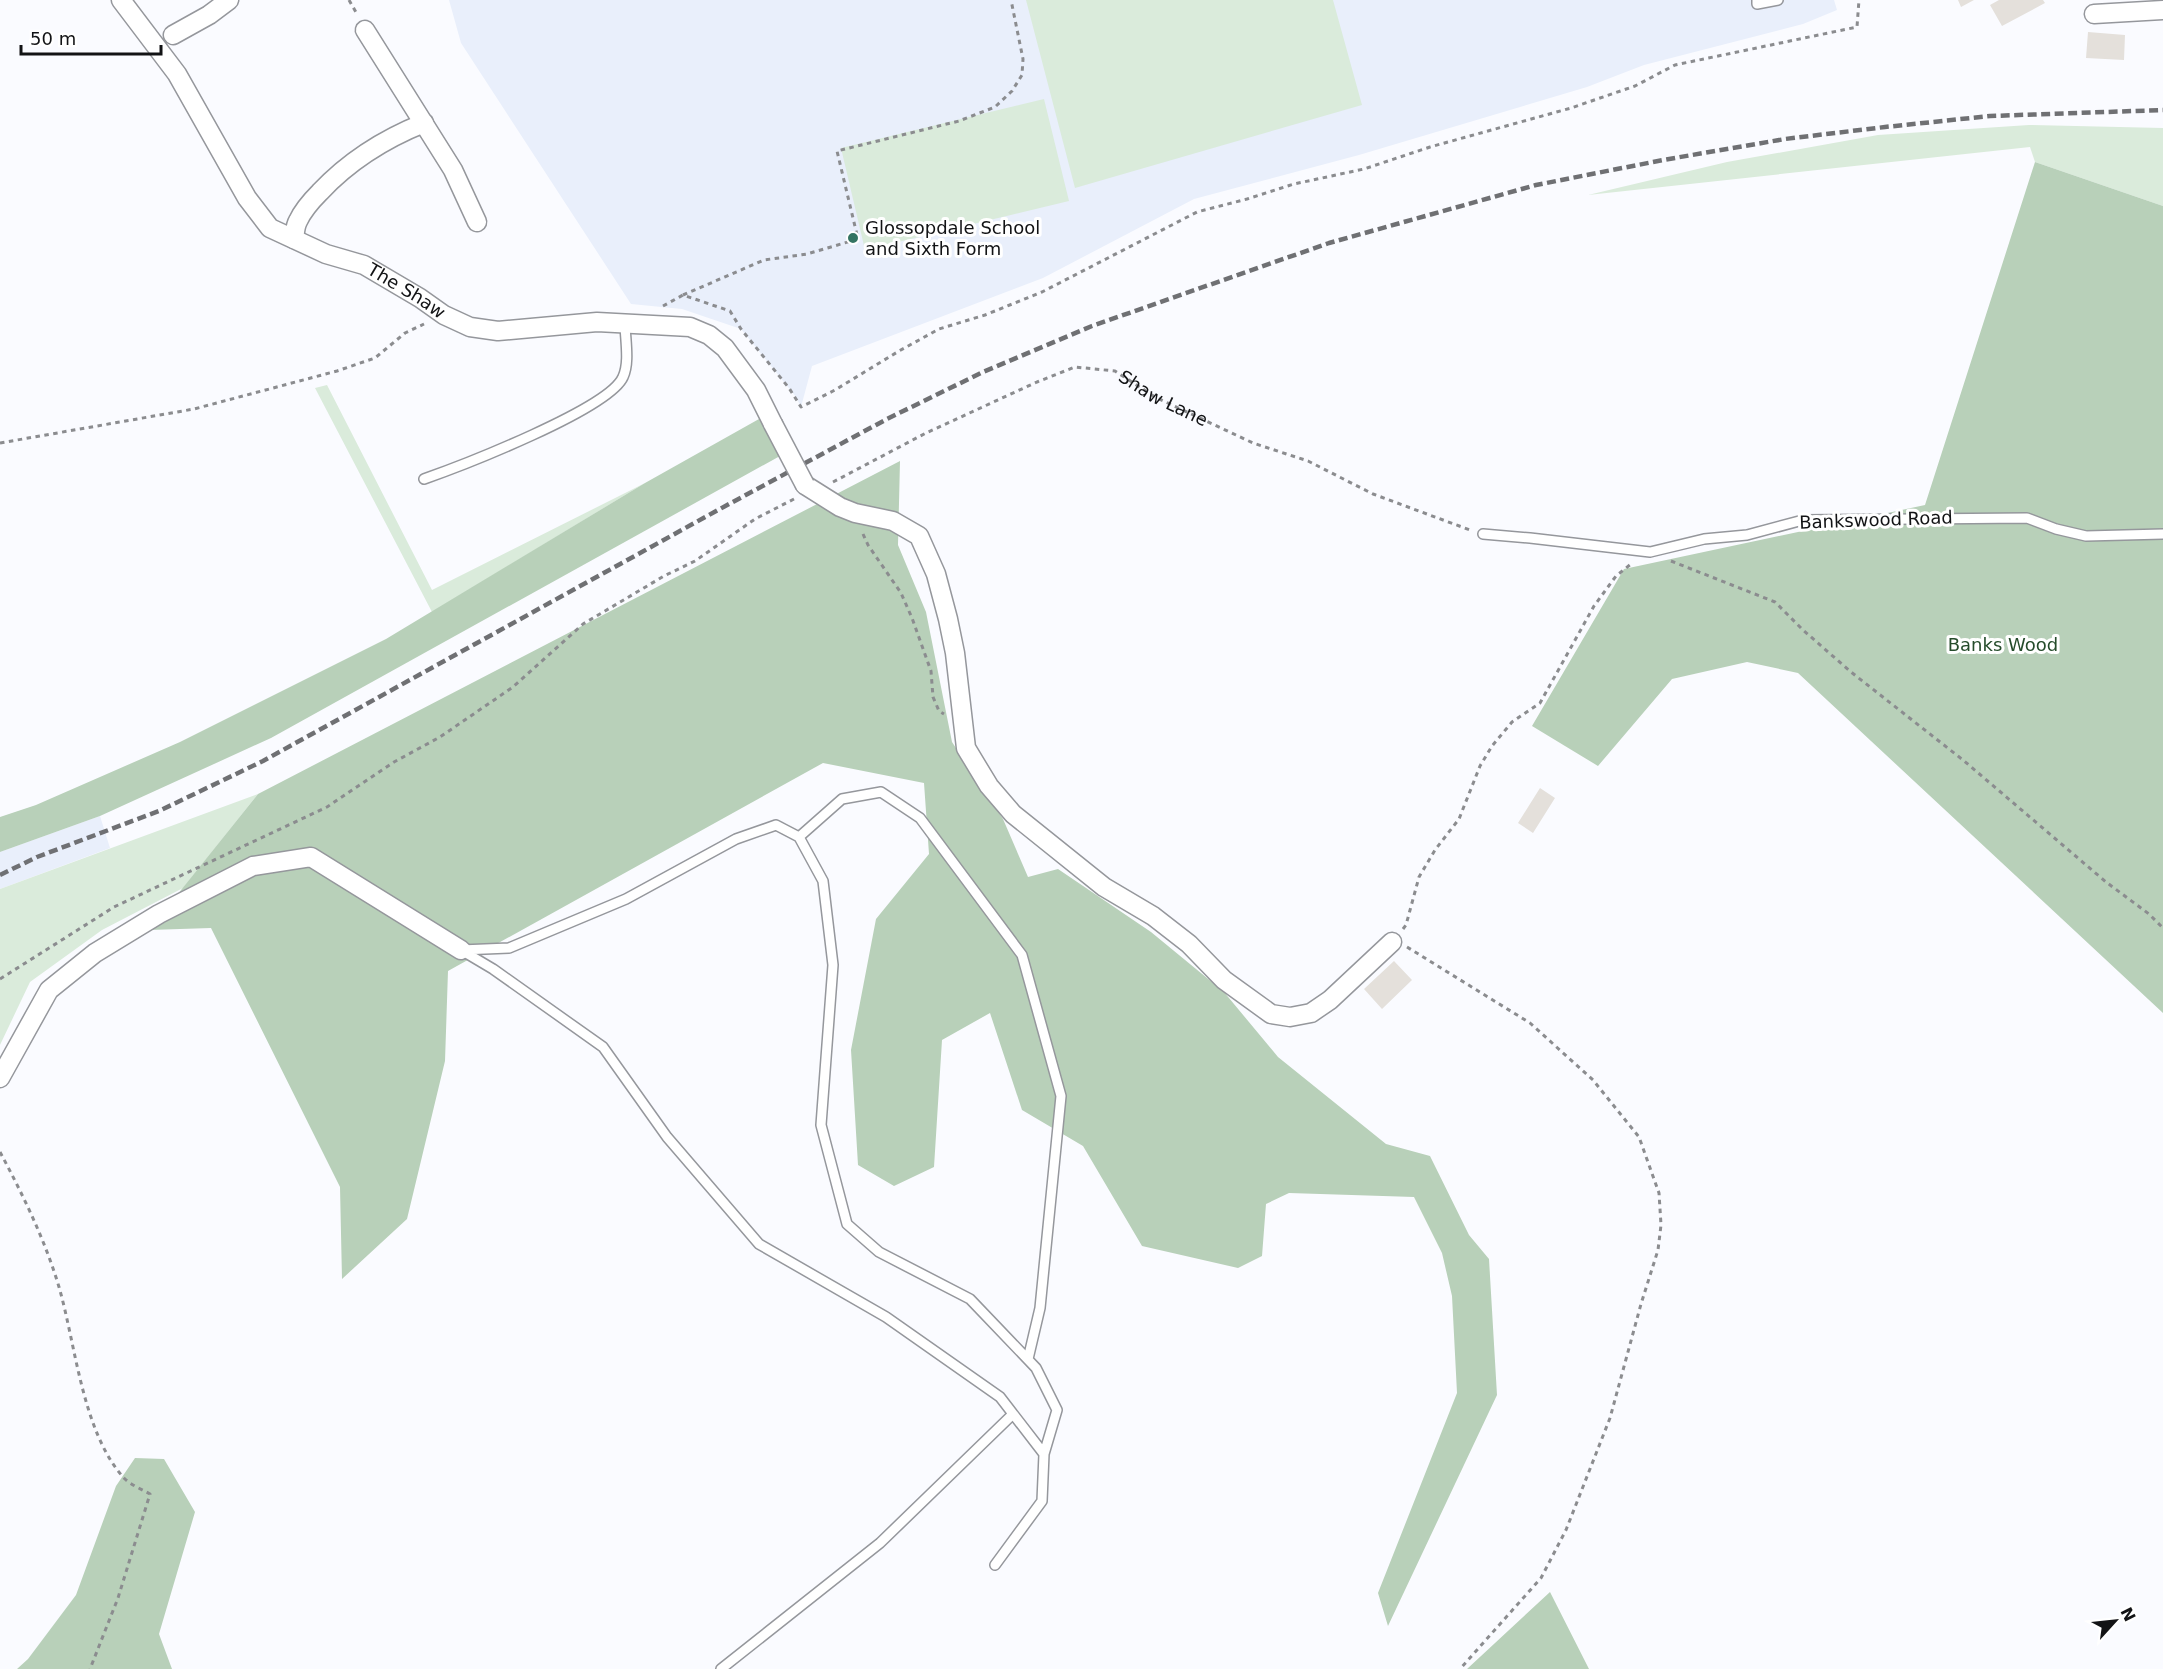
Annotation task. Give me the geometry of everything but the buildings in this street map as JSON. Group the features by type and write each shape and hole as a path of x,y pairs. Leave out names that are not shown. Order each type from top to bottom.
{"street":[{"name":"The Shaw","path":"121,0 177,74 247,198 270,228 326,254 364,265 444,315 470,327 498,331 571,323 630,322 690,327 709,334 725,348 756,390 810,487"},
{"path":"173,34 209,15 228,0"},
{"path":"2094,14 2163,10"},
{"path":"364,30 453,170 477,222"},
{"path":"294,239 297,222 309,203 337,174 371,148 424,123"},
{"path":"810,487 840,507 893,521 919,536 941,590 948,619 955,653 966,748 989,786 1013,814 1104,887 1162,923 1189,944 1224,980 1271,1014 1290,1017 1311,1013 1330,1000 1392,942"},
{"path":"0,1078 49,990 95,953 159,914 253,866 311,857 461,950"}],"lane":[{"path":"1756,0 1757,4 1778,0"},
{"path":"424,479 460,467 531,436 595,403 624,377 630,322"},
{"name":"Bankswood Road","path":"1483,534 1650,552 1704,539 1747,535 1803,520 2027,518 2056,529 2086,536 2163,534"},
{"path":"799,837 842,799 881,792 920,818 1022,955 1061,1096 1040,1308 1028,1359"},
{"path":"461,950 509,948 626,899 736,839 776,825 799,837 823,881 833,965 821,1125 847,1224 879,1252 970,1299 1036,1368 1058,1410 1044,1454 1042,1501 995,1565"},
{"path":"461,950 493,969 603,1047 667,1137 759,1244 886,1317 1000,1397 1044,1454"},
{"path":"721,1669 880,1543 1013,1414"}],"path":[{"path":"630,322 683,295 764,260 807,254 858,239 837,151 959,121 995,107 1012,91 1022,75 1023,59 1011,0"},
{"path":"683,295 730,311 741,329 789,388 801,407 835,390 939,329 985,315 1042,292 1197,212 1294,184 1364,170 1441,144 1580,105 1635,86 1675,65 1857,27 1859,0"},
{"path":"0,443 194,409 337,371 375,358 405,333 444,315"},
{"name":"Shaw Lane","path":"0,979 114,907 327,807 394,762 440,737 513,687 583,624 664,576 695,561 755,519 810,487 1037,382 1075,367 1115,371 1155,397 1253,443 1308,461 1373,494 1483,534"},
{"path":"867,515 861,530 868,546 901,593 912,618 931,671 933,697 939,711 950,718 961,716"},
{"path":"1460,1669 1541,1578 1566,1530 1610,1418 1658,1250 1661,1225 1659,1193 1639,1137 1593,1080 1530,1023 1424,956 1392,942 1406,925 1419,877 1435,850 1459,819 1480,766 1492,746 1512,722 1540,703 1594,606 1616,576 1650,552 1775,602 1851,672 1963,760 2163,928"},
{"path":"0,1152 28,1205 58,1286 83,1390 103,1450 124,1479 150,1494 118,1598 90,1669"}],"shaded area":[{"name":"Glossopdale School and Sixth Form","path":"449,0 1834,0 1837,10 1803,24 1644,65 1587,87 1359,155 1194,199 1043,278 812,366 801,407 796,397 741,329 682,309 631,304 461,43"},
{"path":"100,816 110,848 0,889 0,852"}],"green space":[{"path":"1026,0 1333,0 1362,105 1075,188"},
{"path":"1044,99 1069,201 865,250 841,148"},
{"path":"2029,125 2163,128 2163,206 2035,162 2030,147 1588,195 1727,162 1878,135"},
{"name":"Banks Wood","path":"2035,162 2163,206 2163,1013 1798,673 1747,662 1672,679 1598,766 1532,726 1624,569 1925,505"},
{"path":"327,385 432,590 645,483 432,612 315,388"},
{"path":"759,419 780,456 271,738 100,816 0,852 0,817 36,805 180,742 386,639 645,483"},
{"path":"900,461 898,545 926,612 952,742 1003,819 1028,877 1058,869 1151,932 1224,992 1278,1057 1386,1144 1430,1156 1469,1235 1489,1259 1497,1395 1388,1626 1378,1593 1457,1393 1452,1296 1442,1253 1414,1197 1289,1193 1266,1204 1262,1256 1238,1268 1142,1246 1083,1146 1022,1110 990,1013 942,1040 934,1167 894,1186 858,1165 851,1050 876,919 929,854 924,783 823,763 448,971 445,1061 407,1219 342,1279 340,1187 211,928 149,930 258,794"},
{"path":"258,794 183,888 102,930 30,982 0,1045 0,889"},
{"path":"135,1458 164,1459 195,1512 159,1634 172,1669 17,1669 28,1659 76,1595 116,1486"},
{"path":"1550,1592 1589,1669 1467,1669"}],"railway":[{"path":"0,875 37,857 159,811 263,761 887,419 983,372 1092,326 1329,243 1536,185 1785,139 1885,127 1990,116 2163,110"}],"place":[{"name":"Glossopdale School and Sixth Form","path":"853,238"}]}
